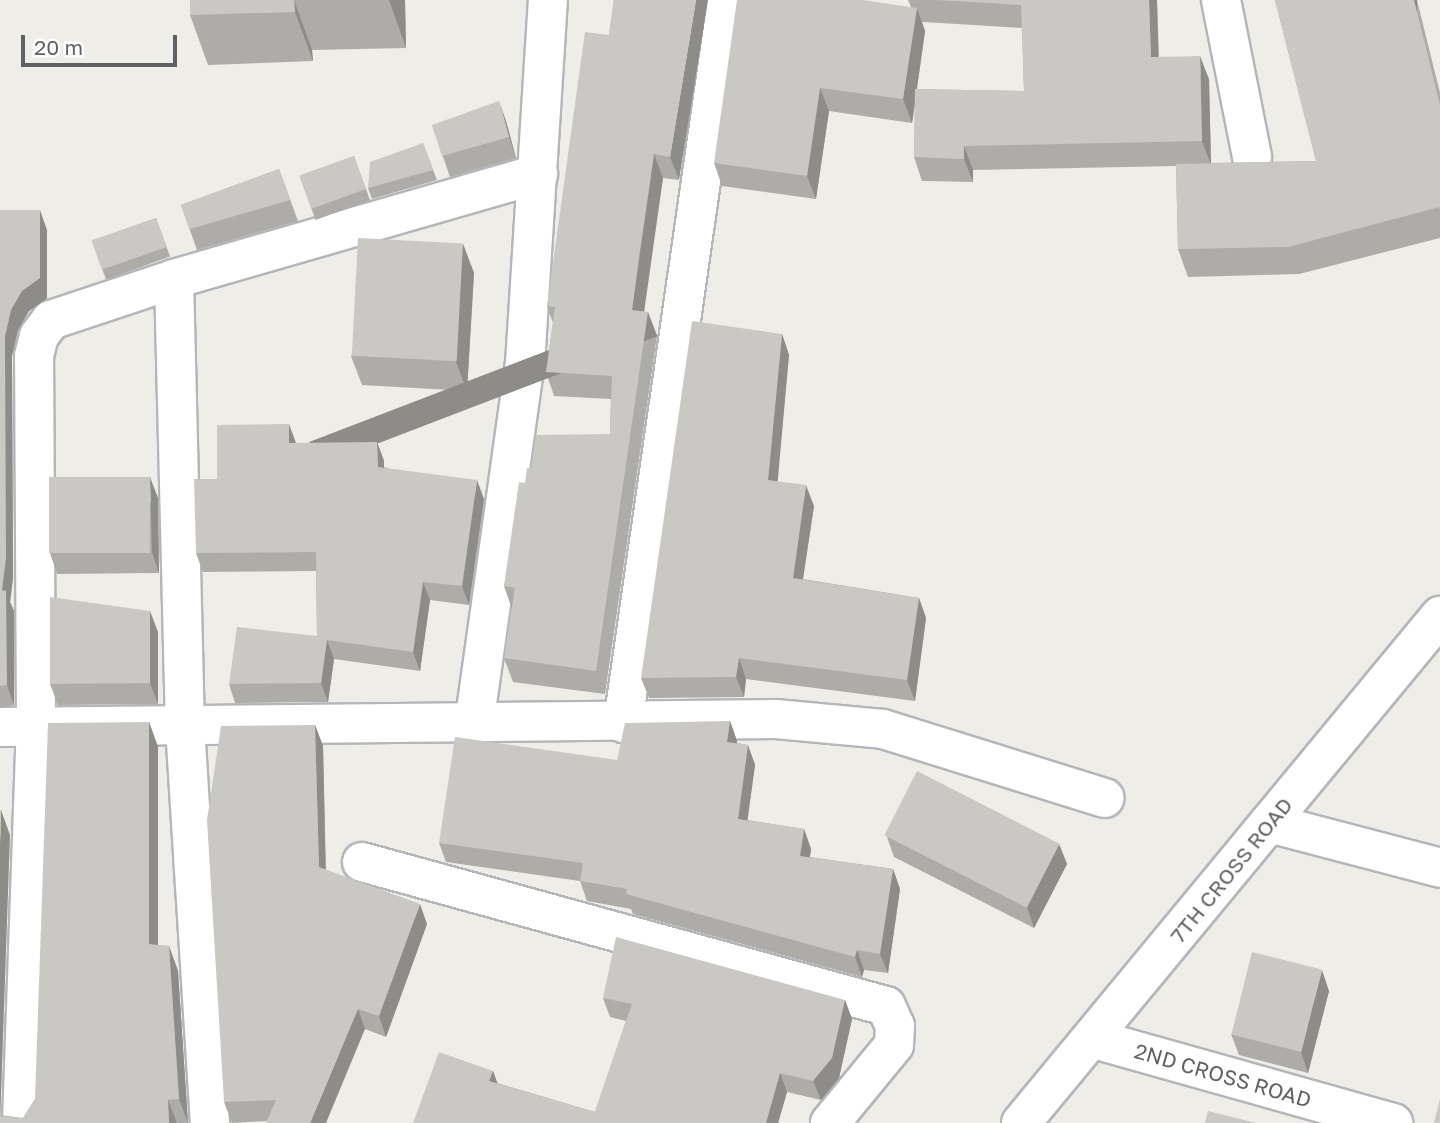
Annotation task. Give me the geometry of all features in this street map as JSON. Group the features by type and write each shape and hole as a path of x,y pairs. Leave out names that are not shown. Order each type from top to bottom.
{"street":[{"path":"474,725 525,364 548,0"},
{"path":"623,723 727,0"},
{"path":"1221,0 1252,157"},
{"path":"22,1123 18,727 34,356 39,336 51,320 174,279 538,174"},
{"path":"174,279 185,727 210,1123"},
{"name":"7TH CROSS ROAD","path":"1021,1123 1094,1039 1440,616"},
{"path":"18,727 474,725 776,719 883,729 1104,798"},
{"path":"1269,823 1440,869"},
{"path":"362,862 886,1006 895,1026 894,1045 830,1123"},
{"name":"2ND CROSS ROAD","path":"1094,1039 1393,1123"}],"building":[{"path":"190,0 294,0 295,12 190,15"},
{"path":"614,0 696,0 670,157 654,154 632,310 648,312 596,671 504,658 515,588 504,586 519,482 525,483 527,468 531,469 536,435 610,434 612,376 546,372 555,307 547,306 585,32 609,35"},
{"path":"737,0 863,0 917,8 903,99 820,88 807,176 714,163"},
{"path":"937,0 1149,0 1151,57 1200,56 1202,141 964,146 964,159 914,157 915,89 1024,91 1021,5"},
{"path":"1275,0 1414,0 1440,105 1440,207 1288,247 1178,249 1176,164 1316,161"},
{"path":"499,101 509,137 442,156 432,125"},
{"path":"423,143 433,170 368,188 370,162"},
{"path":"354,156 366,189 311,209 299,176"},
{"path":"279,169 290,200 190,229 181,205"},
{"path":"0,210 40,210 40,278 22,291 11,310 5,336 6,558 2,590 6,591 7,685 0,686"},
{"path":"156,218 166,247 102,269 92,240"},
{"path":"358,238 463,243 457,361 352,356"},
{"path":"692,321 782,334 768,480 806,485 793,578 919,598 907,680 739,658 736,677 641,678"},
{"path":"289,424 289,443 377,442 378,467 477,480 462,586 423,582 413,652 327,640 321,683 229,684 237,627 317,636 316,552 196,553 194,479 217,479 217,425"},
{"path":"49,477 150,477 150,553 49,553"},
{"path":"50,597 150,611 150,683 50,684"},
{"path":"730,721 727,742 748,745 738,819 804,829 800,856 893,869 880,954 857,950 855,957 626,894 627,889 580,881 583,863 439,843 455,737 617,760 625,723"},
{"path":"149,722 149,944 169,946 179,1099 168,1100 169,1123 0,1123 0,1115 23,1118 35,1099 48,723"},
{"path":"315,725 319,867 420,904 379,1016 358,1009 310,1123 266,1123 276,1100 224,1102 207,820 221,726"},
{"path":"917,771 1060,844 1027,908 884,835"},
{"path":"616,937 845,1000 832,1058 813,1081 780,1073 766,1123 413,1123 439,1052 493,1071 489,1081 595,1112 632,1004 603,998"},
{"path":"1252,952 1322,969 1301,1052 1231,1034"},
{"path":"1440,1099 1440,1123 1434,1123"},
{"path":"1208,1111 1256,1123 1205,1123"}]}
